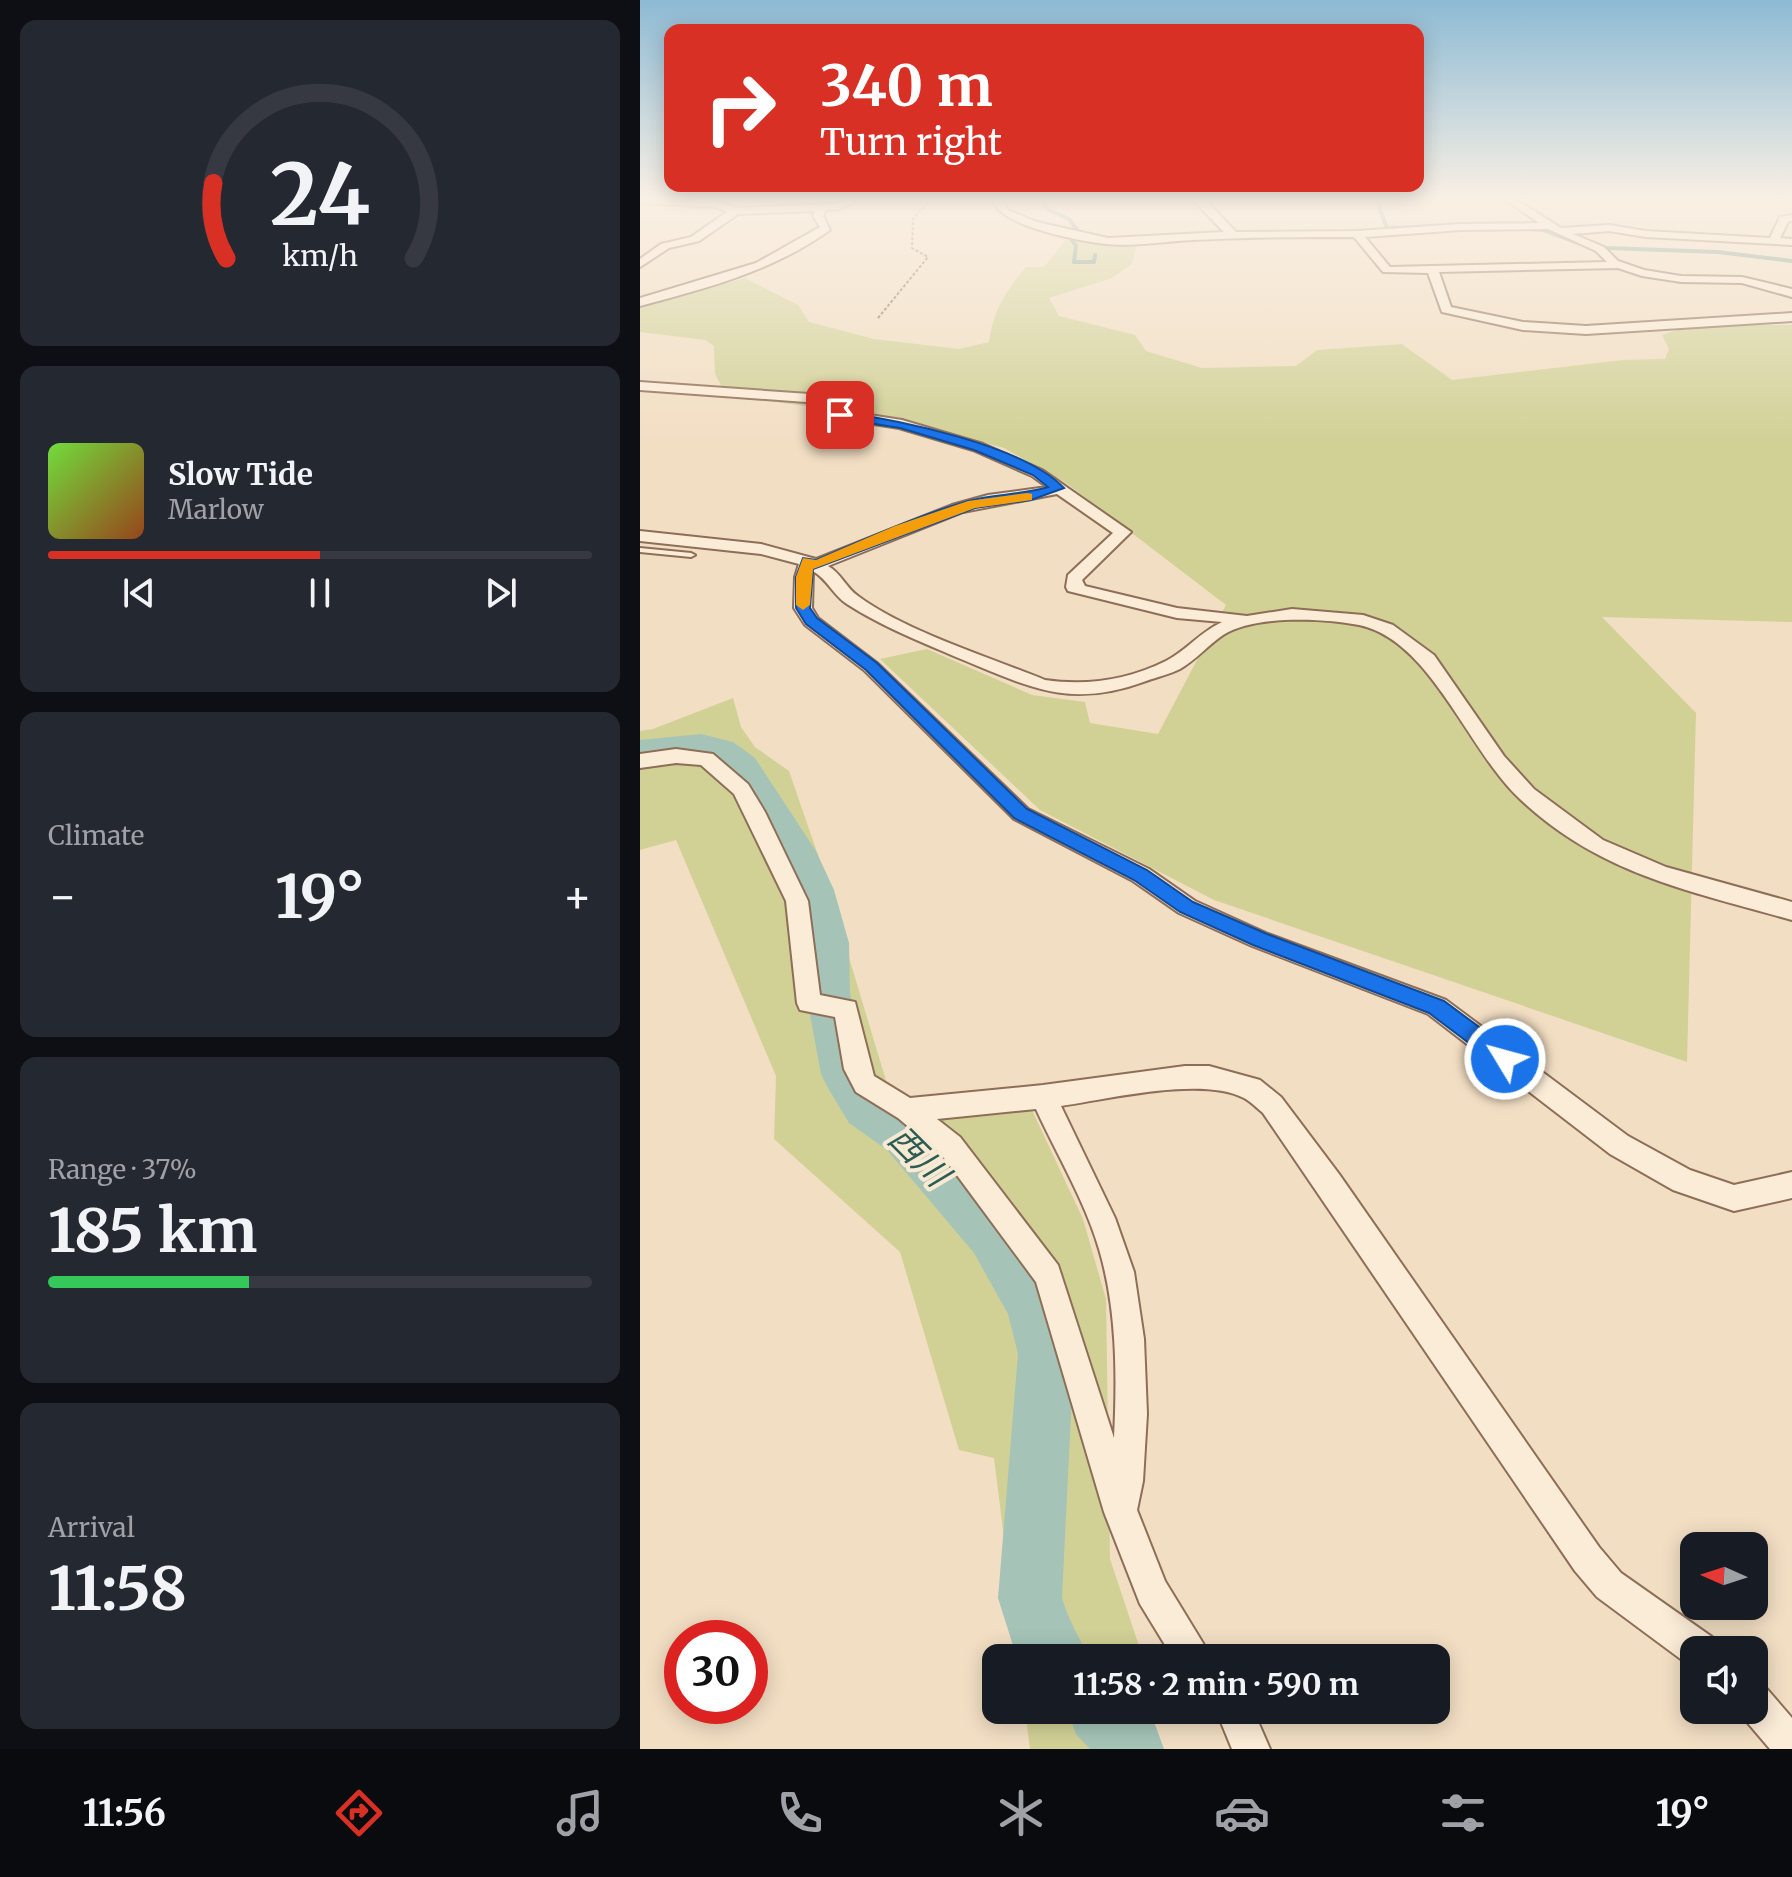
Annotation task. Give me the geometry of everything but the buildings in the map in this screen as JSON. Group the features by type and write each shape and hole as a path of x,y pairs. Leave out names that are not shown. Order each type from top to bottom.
{"street":[{"path":"640,302 724,280"},
{"path":"1436,280 1446,309 1523,326 1586,330 1792,317"},
{"path":"1731,280 1792,293"},
{"path":"640,386 809,398 840,415 902,424 978,447 1037,473 1123,532 1074,579 1074,587 1177,613 1253,620"},
{"path":"1058,488 1031,497 973,504 812,563 803,577 803,608 811,621 871,667 1021,814 1141,875 1187,907 1260,940 1437,1007 1619,1145 1683,1181 1734,1198 1792,1185"},
{"path":"640,536 761,549 812,563 830,574 850,599 909,631 1041,685 1066,689 1095,689 1126,682 1173,665 1217,631 1253,620 1292,614 1363,620 1387,629 1428,659 1497,761 1527,794 1595,846 1660,874 1792,911"},
{"path":"640,761 676,756 706,759 741,789 758,817 797,901 809,1003 846,1009 857,1069 865,1084 907,1110 951,1146 1048,1275 1121,1512 1152,1592 1185,1644"},
{"path":"907,1110 1043,1097 1185,1077 1209,1077 1251,1088 1272,1105 1329,1183 1587,1559 1609,1585 1680,1636"},
{"path":"1043,1097 1113,1247 1122,1285 1128,1331 1129,1464 1121,1512"},
{"path":"1768,1719 1792,1747"},
{"path":"1240,1724 1251,1749"}],"lane":[{"path":"640,550 691,555"}],"path":[{"path":"878,318 909,280"}],"green space":[{"path":"748,280 798,305 809,322 874,339 959,349 989,342 997,311 1016,280 1107,280 1049,298 1059,316 1135,335 1146,351 1202,368 1296,366 1317,350 1402,344 1452,380 1623,360 1665,359 1669,349 1662,335 1692,327 1792,325 1792,622 1602,617 1696,713 1687,1062 1214,900 1040,810 880,659 927,649 1032,695 1085,702 1090,723 1158,734 1226,605 1069,485 1004,448 909,422 849,427 812,407 726,395 715,374 714,346 705,340 640,332 640,307"},
{"path":"733,698 741,727 755,747 789,771 819,858 897,1117 1031,1108 1083,1219 1106,1299 1110,1559 1138,1644 1017,1644 994,1458 959,1450 900,1252 774,1139 776,1076 676,840 640,850 640,731 653,729"},
{"path":"1027,1724 1154,1724 1154,1749 1030,1749"}],"waterway":[{"name":"西川","path":"640,752 701,746 720,751 742,767 796,851 814,890 828,943 828,993 844,1074 866,1108 904,1134 992,1235 1032,1305 1046,1354 1030,1598 1045,1644"},
{"name":"西川","path":"1112,1724 1129,1743 1130,1749"}],"slow traffic":[{"path":"803,605 803,577 808,561 815,565 899,529 983,501 1027,497"}],"route":[{"path":"840,415 902,424 978,447 1012,460 1058,488 1031,497 983,501 899,529 815,565 808,561 803,577 803,608 811,621 871,667 1021,814 1141,875 1187,907 1260,940 1437,1007 1505,1059"}]}
